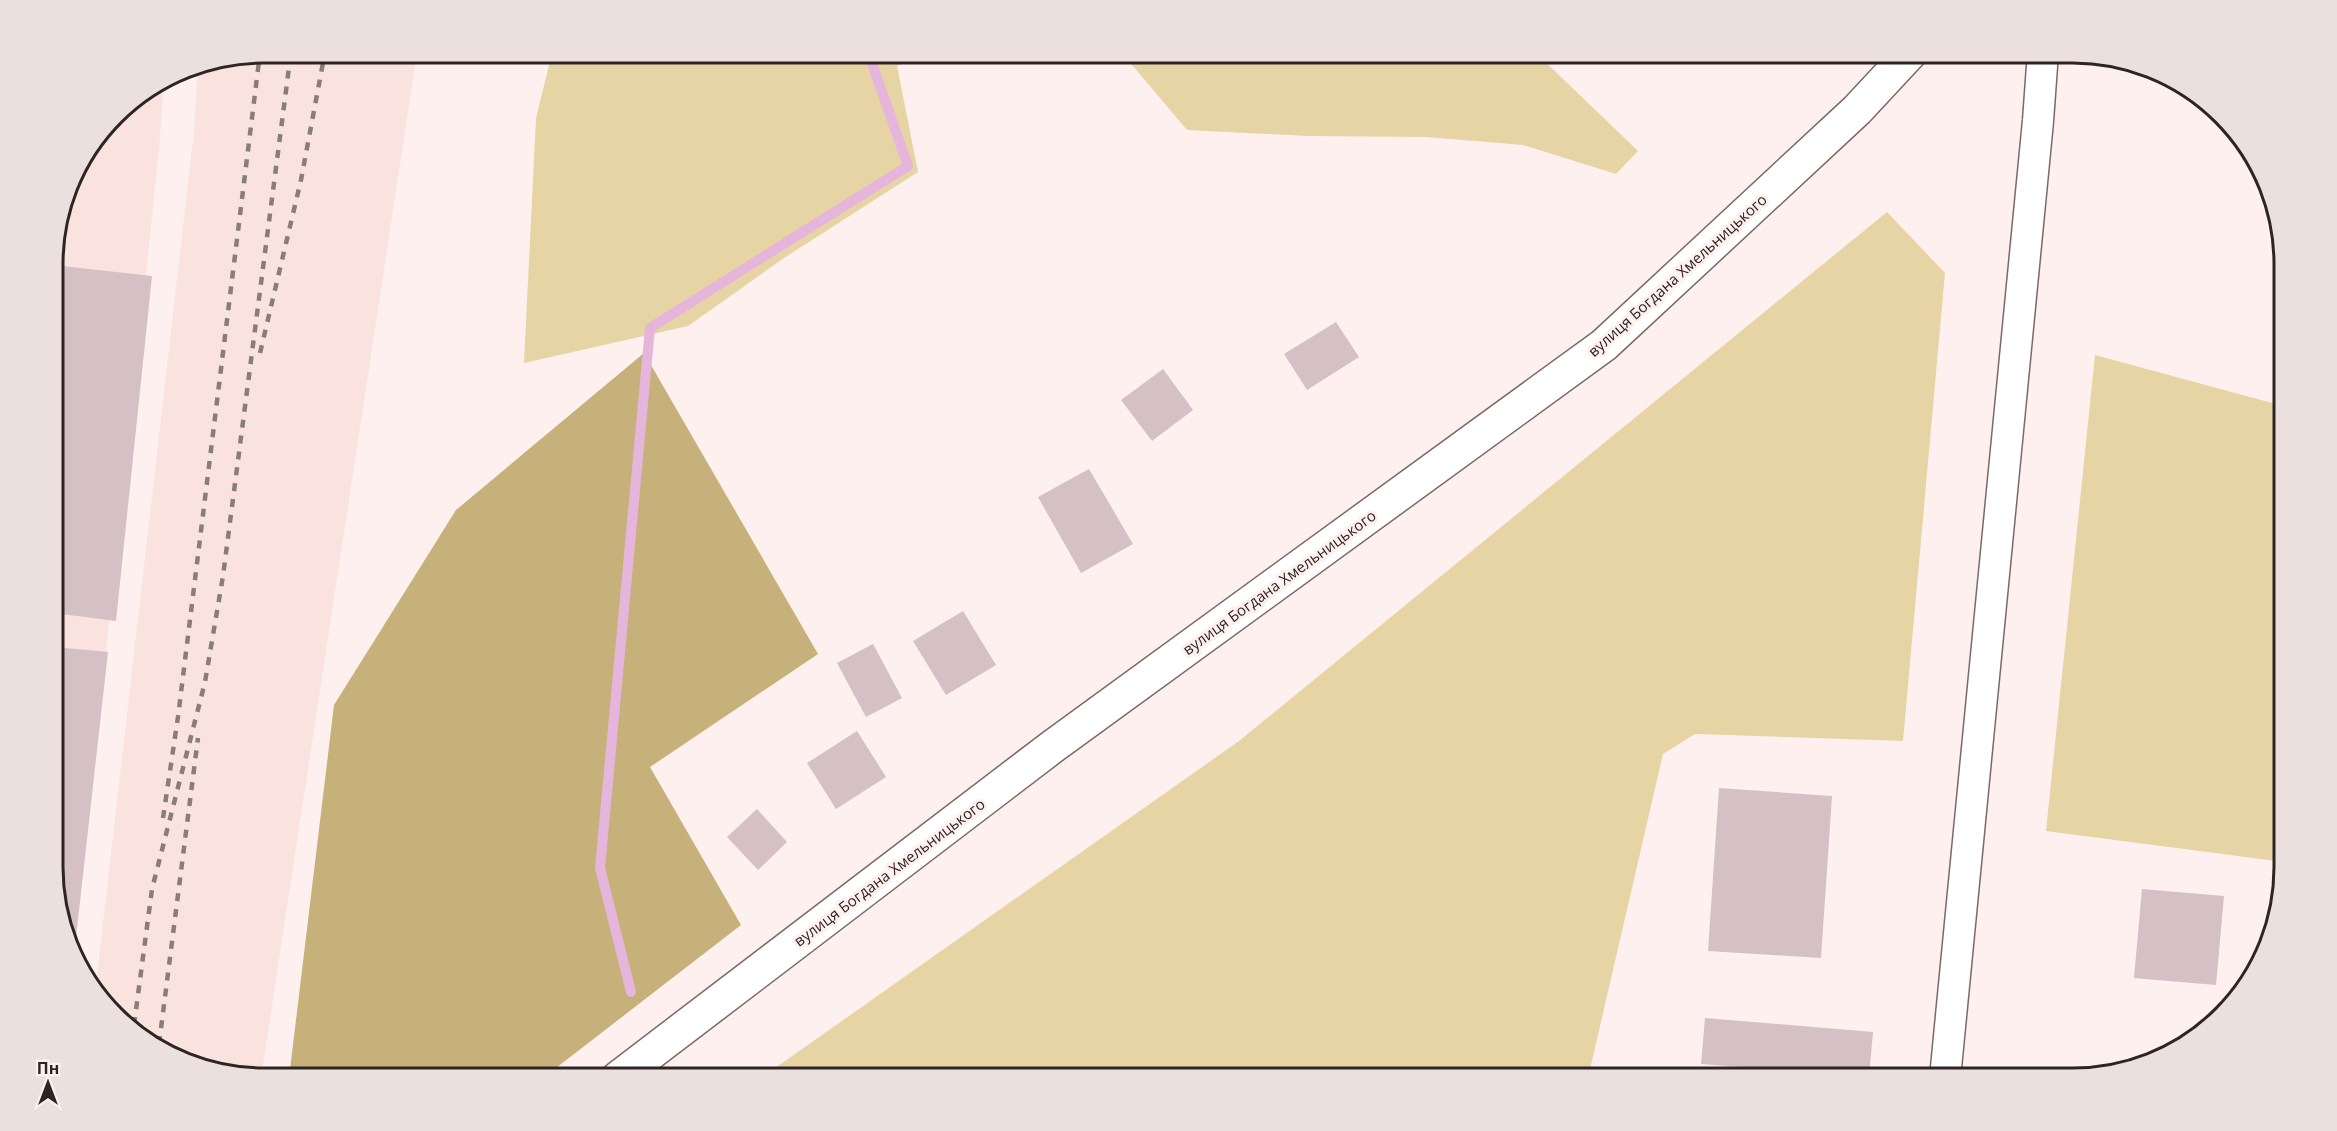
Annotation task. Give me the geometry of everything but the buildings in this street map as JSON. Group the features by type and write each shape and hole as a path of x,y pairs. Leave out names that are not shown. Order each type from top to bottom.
{"street":[{"name":"вулиця Богдана Хмельницького","path":"631,1068 1052,747 1604,345 1857,110 1901,63"},
{"path":"1946,1068 2042,63"}],"shaded area":[{"path":"251,63 415,63 263,1068 225,1064 199,1057 163,1041 122,1009 97,977 199,74"},
{"path":"550,63 904,63 897,66 918,172 784,258 688,326 524,363 536,118"},
{"path":"1130,63 1546,63 1638,151 1616,174 1523,145 1426,137 1309,136 1187,130"},
{"path":"163,90 159,150 76,937 65,893 63,867 63,251 70,212 78,187 90,163 113,131 131,113"},
{"path":"1887,212 1945,273 1903,741 1695,734 1663,754 1590,1068 775,1068 1239,741"},
{"path":"644,353 818,654 650,767 741,925 556,1068 290,1068 334,705 456,510"},
{"path":"2095,355 2274,404 2274,861 2046,831"}],"waterway":[{"path":"631,992 600,868 650,328 908,166 872,63"}],"railway":[{"path":"163,818 178,717 259,63"},
{"path":"135,1020 152,889 205,682 223,576 290,63"},
{"path":"260,353 301,180 323,63"},
{"path":"160,1039 198,738"}]}
